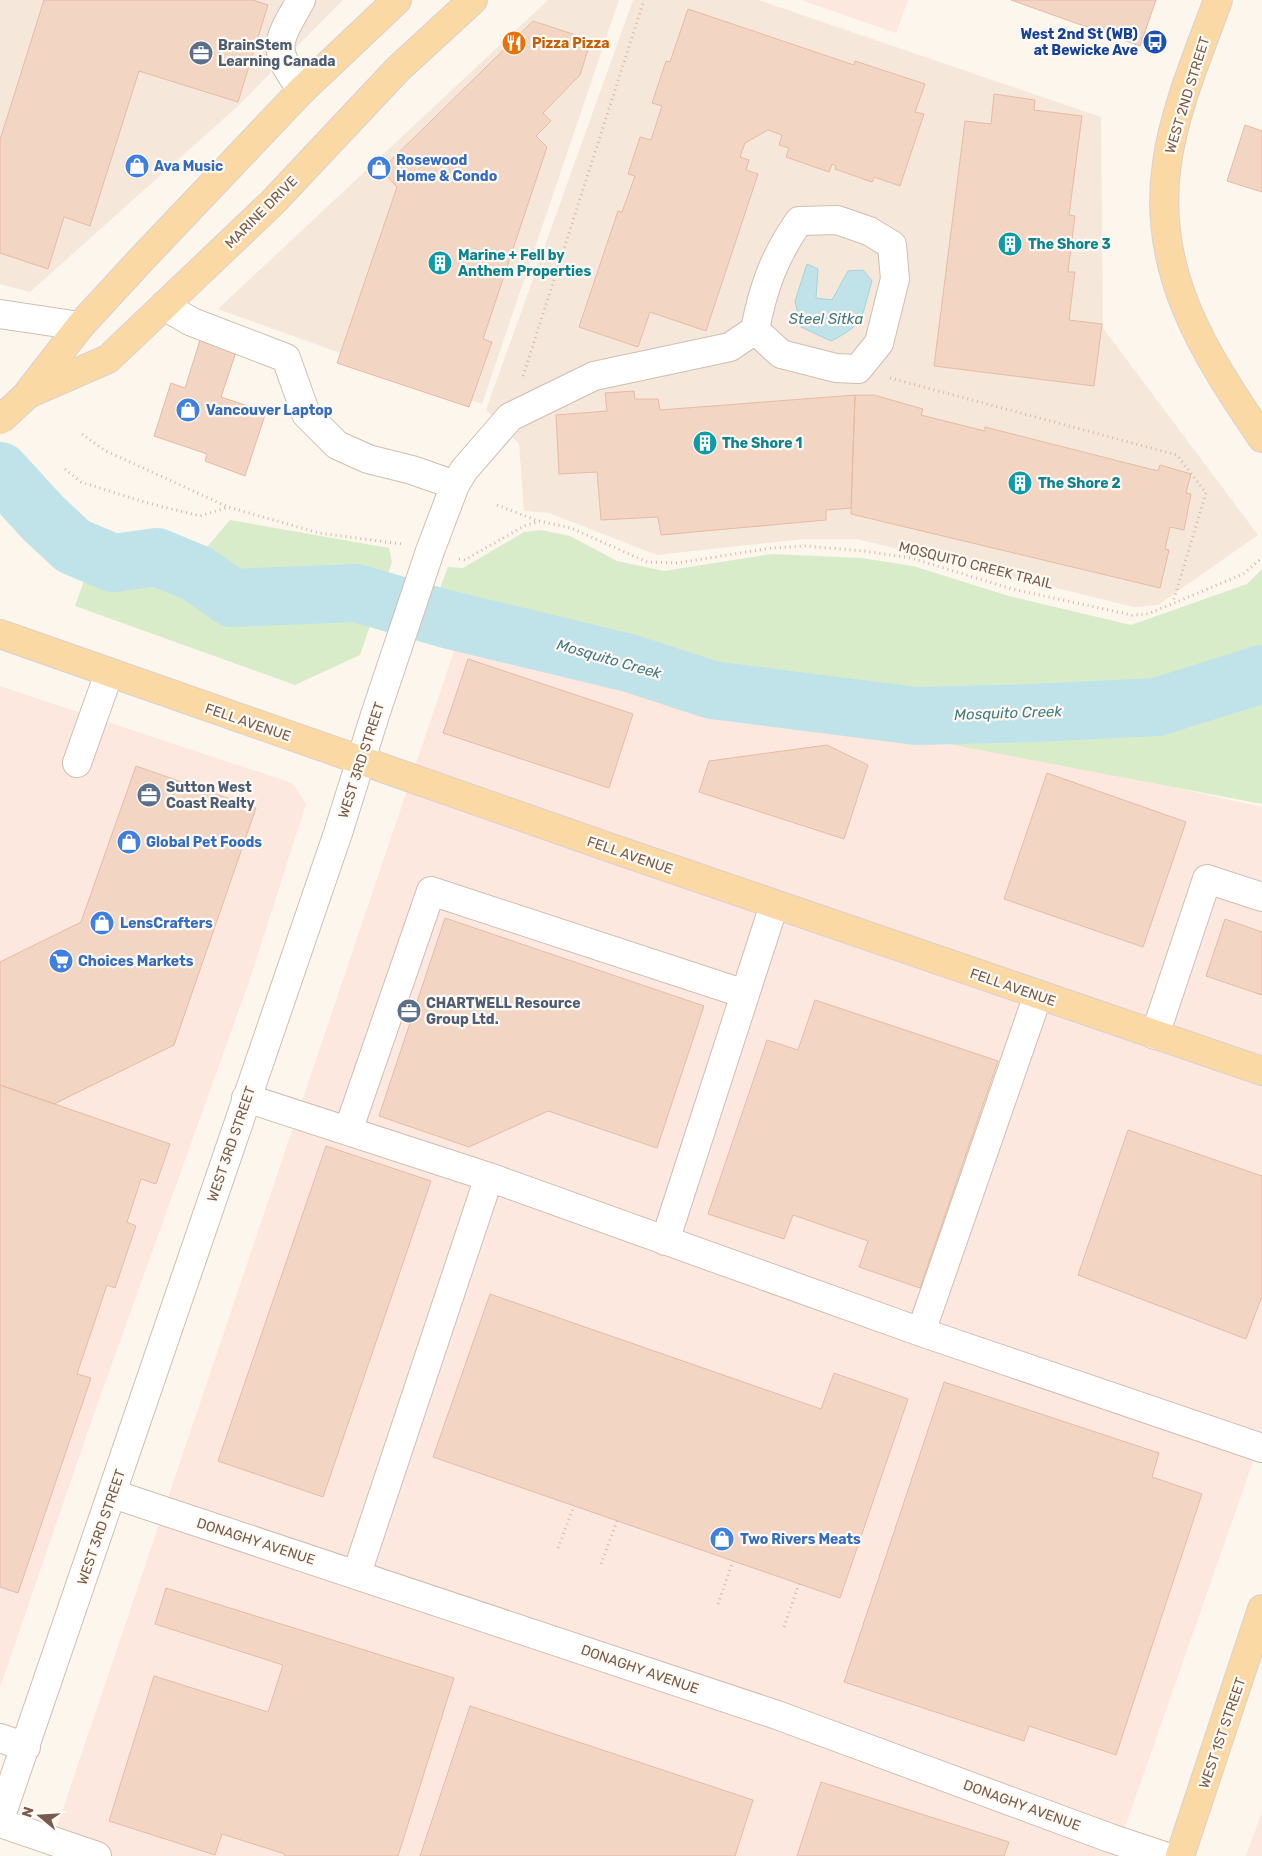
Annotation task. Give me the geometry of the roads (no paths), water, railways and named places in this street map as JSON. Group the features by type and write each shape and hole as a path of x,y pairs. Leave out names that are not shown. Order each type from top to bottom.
{"main road":[{"name":"MARINE DRIVE","path":"0,420 28,394 80,326 302,90 397,0"},
{"name":"MARINE DRIVE","path":"28,394 108,359 272,203 398,70 473,0"},
{"name":"WEST 2ND STREET","path":"1218,0 1190,78 1171,142 1163,190 1164,216 1178,288 1193,326 1218,373 1262,438"},
{"name":"FELL AVENUE","path":"0,634 361,761 1262,1071"},
{"name":"WEST 1ST STREET","path":"1180,1856 1256,1650 1262,1609"}],"street":[{"path":"301,0 286,25 279,52 284,65 302,90"},
{"path":"164,306 192,322 286,358 306,414 336,444 368,459 412,470 459,477 510,417 594,376 730,347 755,330 761,301 780,248 799,221 837,220 869,230 892,245 895,279 879,343 858,369 836,368 781,354 755,330"},
{"path":"0,314 80,326"},
{"name":"WEST 3RD STREET","path":"0,1819 113,1494 393,662 459,477"},
{"path":"77,764 109,673"},
{"path":"1155,1035 1207,879 1262,897"},
{"path":"348,1132 431,891 745,994"},
{"path":"665,1240 774,904"},
{"path":"921,1332 1038,995"},
{"path":"246,1098 489,1177 921,1332 1262,1448"},
{"path":"357,1573 489,1177"},
{"name":"DONAGHY AVENUE","path":"113,1494 357,1573 777,1715 1101,1835 1164,1856"},
{"path":"0,1738 26,1747"},
{"path":"0,1823 96,1856"}],"water":[{"name":"Steel Sitka","path":"807,264 818,269 816,298 832,300 848,271 863,270 872,281 864,311 857,323 843,335 831,341 801,327 795,301"}],"waterway":[{"name":"Mosquito Creek","path":"0,471 43,518 73,546 113,563 157,557 198,574 232,598 356,593 446,619 629,663 712,690 916,716 1034,713 1157,707 1262,674"}],"place":[{"name":"West 2nd St (WB) at Bewicke Ave","path":"1155,42"},
{"name":"Pizza Pizza","path":"514,43"},
{"name":"BrainStem Learning Canada","path":"201,53"},
{"name":"Ava Music","path":"137,166"},
{"name":"Rosewood Home & Condo","path":"379,168"},
{"name":"The Shore 3","path":"1010,244"},
{"name":"Marine + Fell by Anthem Properties","path":"440,263"},
{"name":"Vancouver Laptop","path":"188,410"},
{"name":"The Shore 1","path":"705,443"},
{"name":"The Shore 2","path":"1020,483"},
{"name":"Sutton West Coast Realty","path":"149,795"},
{"name":"Global Pet Foods","path":"129,842"},
{"name":"LensCrafters","path":"102,923"},
{"name":"Choices Markets","path":"61,961"},
{"name":"CHARTWELL Resource Group Ltd.","path":"409,1011"},
{"name":"Two Rivers Meats","path":"722,1539"}]}
